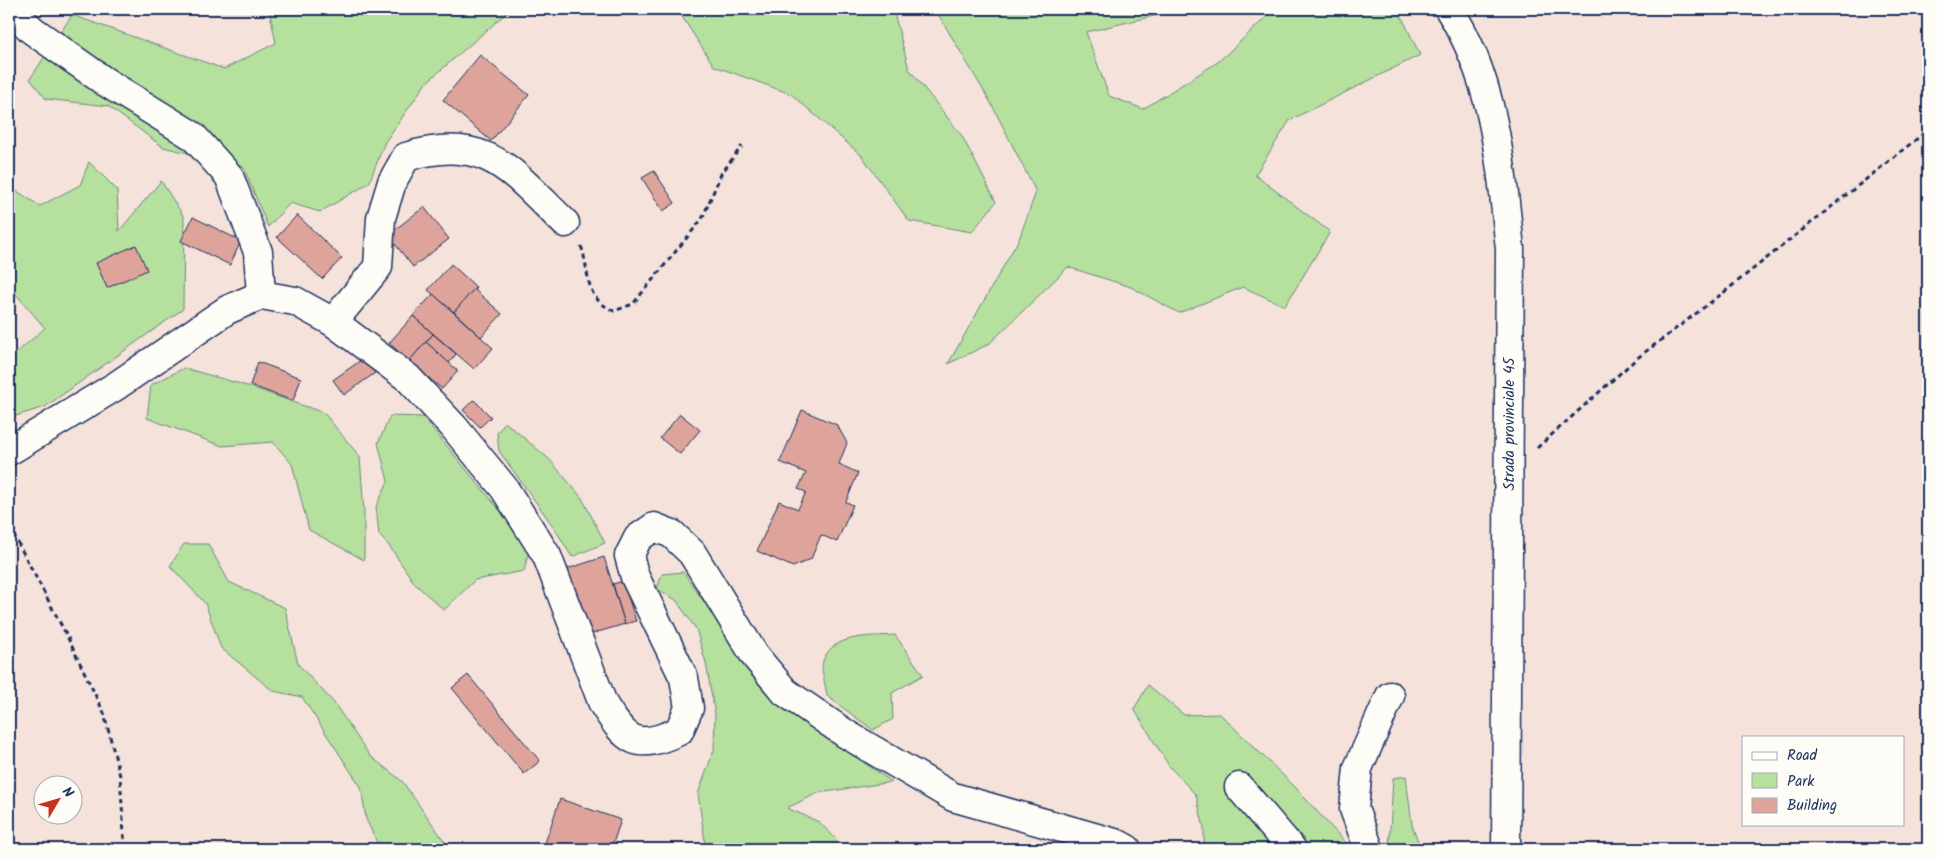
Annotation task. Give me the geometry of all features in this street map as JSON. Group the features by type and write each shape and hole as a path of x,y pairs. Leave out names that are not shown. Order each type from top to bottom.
{"street":[{"path":"10,9 32,30 104,81 193,136 223,169 229,176 258,252 261,295"},
{"name":"Strada provinciale 45","path":"1449,9 1464,32 1489,98 1502,176 1510,248 1506,849"},
{"path":"334,322 378,267 381,218 392,182 406,158 432,149 463,149 495,159 565,223"},
{"path":"9,451 116,386 227,310 261,295 295,301 334,322 408,378 453,426 504,488 547,556 603,704 616,726 634,740 656,742 679,731 689,708 684,678 636,576 629,556 638,538 654,527 672,534 692,553 754,656 785,692 846,734 953,797 1118,844 1127,849"},
{"path":"1369,849 1354,810 1358,768 1390,696"},
{"path":"1239,787 1292,849"}],"path":[{"path":"1510,467 1541,444 1583,404 1636,359 1723,293 1928,130"},
{"path":"565,223 582,248 590,289 602,306 614,311 632,304 702,219 721,174 742,146"},
{"path":"9,526 67,636 104,713 120,776 125,849"}],"green space":[{"path":"269,9 511,9 426,83 385,142 369,183 320,212 290,203 268,227 243,166 163,147 108,106 46,99 30,79 72,15 224,69 276,43"},
{"path":"677,9 893,9 909,69 962,136 996,202 972,232 909,221 862,156 791,94 714,66"},
{"path":"935,9 1161,9 1158,15 1086,32 1109,96 1143,109 1218,62 1275,9 1398,9 1420,55 1290,120 1255,175 1330,232 1285,306 1243,287 1179,313 1131,287 1068,267 989,344 948,364 1019,239 1036,192 991,103"},
{"path":"89,162 117,190 119,231 161,181 184,217 183,309 45,407 9,418 9,359 45,328 9,286 9,186 40,206 80,185"},
{"path":"184,368 251,387 324,413 360,457 364,512 364,560 309,530 292,464 273,442 222,446 147,418 151,385"},
{"path":"390,416 423,417 530,547 524,571 475,580 444,610 415,584 390,547 379,535 376,507 388,481 378,443"},
{"path":"505,422 549,459 582,498 605,543 572,557 553,526 499,451 497,433"},
{"path":"184,544 208,544 229,582 285,608 298,664 334,703 370,756 402,781 450,849 380,849 366,819 361,787 302,697 273,691 221,648 205,603 170,566"},
{"path":"683,572 710,610 748,671 774,700 892,782 818,793 787,808 819,822 840,843 825,849 706,849 698,794 714,750 715,715 706,663 696,629 676,600 657,589 662,574"},
{"path":"895,635 923,675 892,693 893,719 873,730 827,696 822,664 828,652 835,645 844,641 854,638"},
{"path":"1148,685 1184,715 1220,714 1294,786 1346,843 1357,849 1204,849 1204,828 1196,795 1169,766 1134,709"},
{"path":"1406,776 1412,825 1421,849 1389,849 1393,778"}],"building":[{"path":"480,55 529,95 491,141 443,100"},
{"path":"654,171 675,203 663,211 642,178"},
{"path":"424,207 449,239 413,267 388,235"},
{"path":"297,215 342,258 322,279 277,237"},
{"path":"193,217 241,241 230,265 181,241"},
{"path":"136,245 147,270 107,288 96,263"},
{"path":"451,264 476,287 454,312 428,290"},
{"path":"474,289 502,314 481,337 454,312"},
{"path":"433,294 493,348 474,369 413,316"},
{"path":"413,316 433,334 409,361 389,343"},
{"path":"433,334 456,354 449,363 426,342"},
{"path":"426,342 458,371 442,389 409,361"},
{"path":"364,358 375,373 344,395 333,380"},
{"path":"258,362 301,378 293,401 250,385"},
{"path":"474,400 491,417 480,427 463,410"},
{"path":"802,410 837,425 847,443 839,464 858,473 846,502 853,505 837,542 821,535 811,559 793,567 757,551 779,501 798,509 806,492 798,489 806,473 780,462"},
{"path":"680,414 700,430 680,454 660,438"},
{"path":"604,557 625,624 588,635 567,569"},
{"path":"623,581 636,621 625,624 613,584"},
{"path":"468,675 540,761 524,774 452,688"},
{"path":"560,799 621,820 611,849 543,849"}]}
